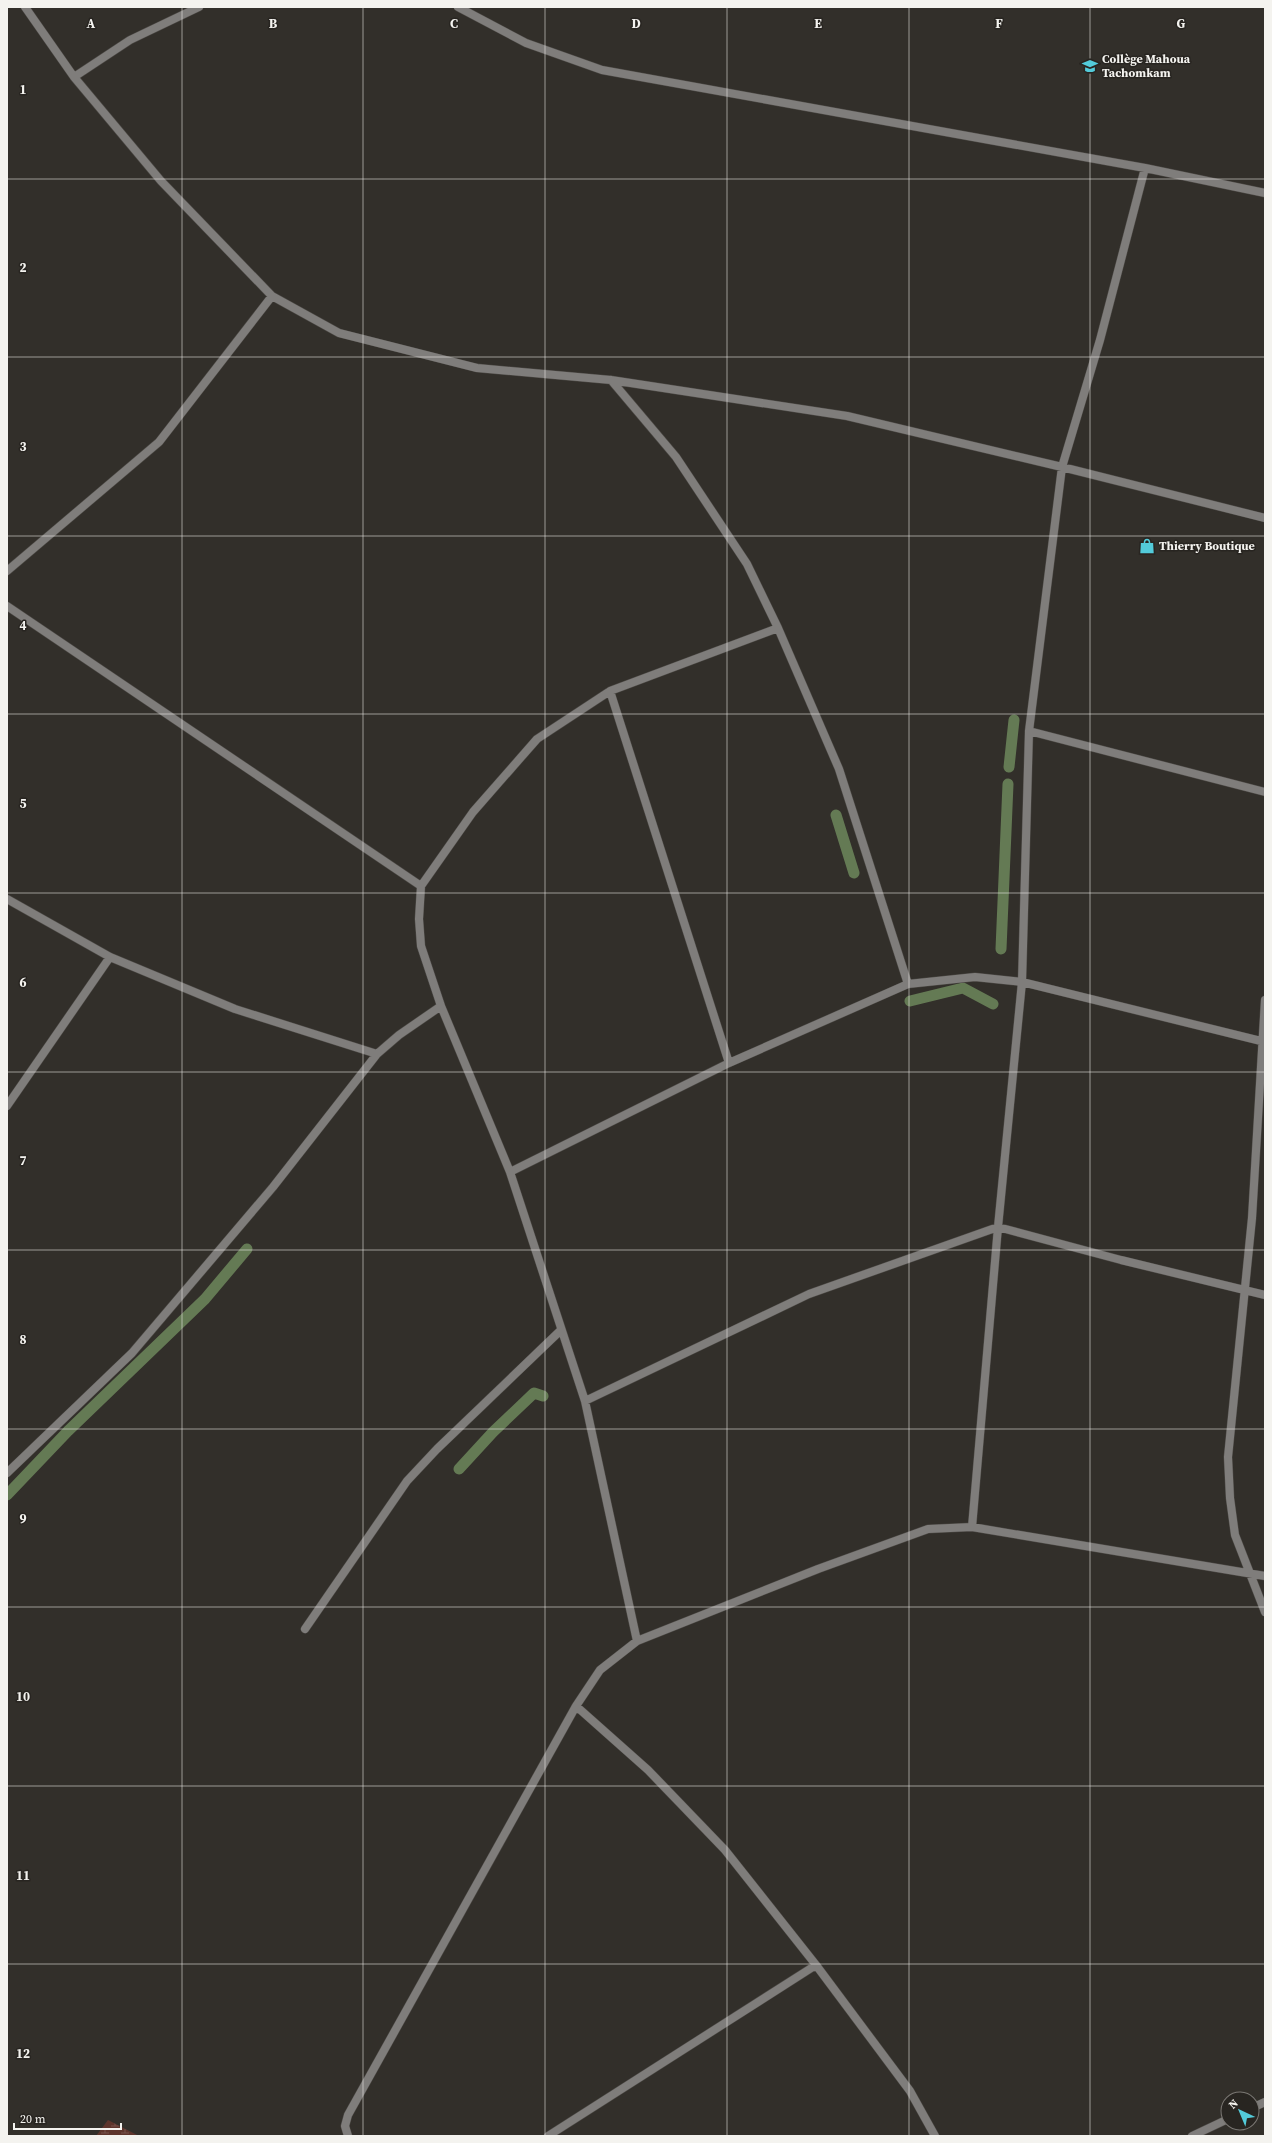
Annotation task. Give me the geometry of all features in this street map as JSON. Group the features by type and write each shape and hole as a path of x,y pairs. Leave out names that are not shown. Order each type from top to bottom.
{"street":[{"path":"25,7 74,77 161,181 272,296 339,333 477,368 611,380 847,416 1062,467 1265,518"},
{"path":"74,77 130,40 199,7"},
{"path":"458,7 526,43 602,70 1145,168 1265,193"},
{"path":"972,1527 998,1227 1022,982 1030,731 1062,467 1100,340 1145,168"},
{"path":"7,571 159,442 272,296"},
{"path":"611,380 680,464 748,564 778,628 839,769 908,984"},
{"path":"7,606 421,886"},
{"path":"637,1641 585,1401 510,1172 441,1006 421,946 419,919 421,886 473,812 538,739 610,691 778,628"},
{"path":"610,691 729,1063"},
{"path":"1030,731 1265,792"},
{"path":"7,899 110,957 235,1009 377,1054"},
{"path":"7,1106 110,957"},
{"path":"510,1172 729,1063 908,984 975,977 1022,982 1264,1042"},
{"path":"1265,1000 1264,1042 1245,1291 1228,1456 1230,1498 1235,1535 1265,1612"},
{"path":"7,1473 132,1353 272,1187 377,1054 399,1035 441,1006"},
{"path":"585,1401 809,1294 998,1227 1265,1295"},
{"path":"305,1629 407,1481 436,1449 561,1330"},
{"path":"348,2136 345,2126 348,2115 576,1706 600,1670 637,1641 811,1572 928,1529 972,1527 1265,1576"},
{"path":"576,1706 648,1770 725,1850 816,1965 910,2091 935,2136"},
{"path":"548,2136 816,1965"},
{"path":"1192,2136 1220,2123"}],"green space":[{"path":"108,2120 139,2136 96,2136"}],"waterway":[{"path":"1009,767 1014,720"},
{"path":"1001,949 1008,784"},
{"path":"836,815 854,873"},
{"path":"910,1001 963,988 993,1004"},
{"path":"7,1495 68,1431 205,1299 247,1249"},
{"path":"459,1469 493,1432 534,1393 543,1396"}],"place":[{"name":"Collège Mahoua Tachomkam","path":"1090,66"},
{"name":"Thierry Boutique","path":"1147,546"}]}
